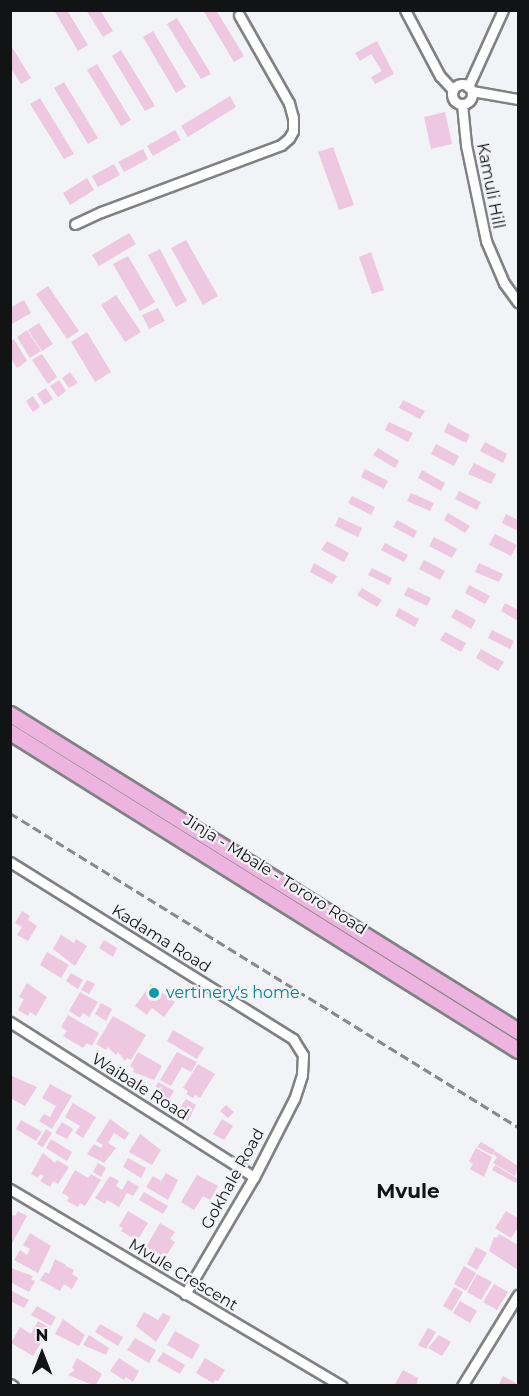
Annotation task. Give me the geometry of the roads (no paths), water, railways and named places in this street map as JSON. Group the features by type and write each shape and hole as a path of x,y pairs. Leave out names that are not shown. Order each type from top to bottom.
{"highway":[{"name":"Jinja - Mbale - Tororo Road","path":"10,714 519,1031"},
{"name":"Jinja - Mbale - Tororo Road","path":"10,732 519,1050"}],"street":[{"path":"405,10 441,76 453,90 454,100 462,104 470,100 470,89 503,10"},
{"path":"75,224 101,212 281,145 289,138 293,131 293,118 289,103 240,12"},
{"path":"453,90 460,85 519,99"},
{"name":"Kamuli Hill","path":"462,104 466,144 486,241 504,283 519,302"},
{"name":"Kadama Road","path":"10,862 293,1039 303,1055 302,1076"},
{"name":"Waibale Road","path":"10,1022 254,1177"},
{"name":"Gokhale Road","path":"185,1294 254,1177 294,1099 302,1076"},
{"name":"Mvule Crescent","path":"10,1189 342,1386"},
{"path":"462,1386 519,1295"}],"railway":[{"path":"10,813 518,1127"}],"place":[{"name":"vertinery's home","path":"154,993"}],"district":[{"name":"Mvule","path":"408,1191"}]}
